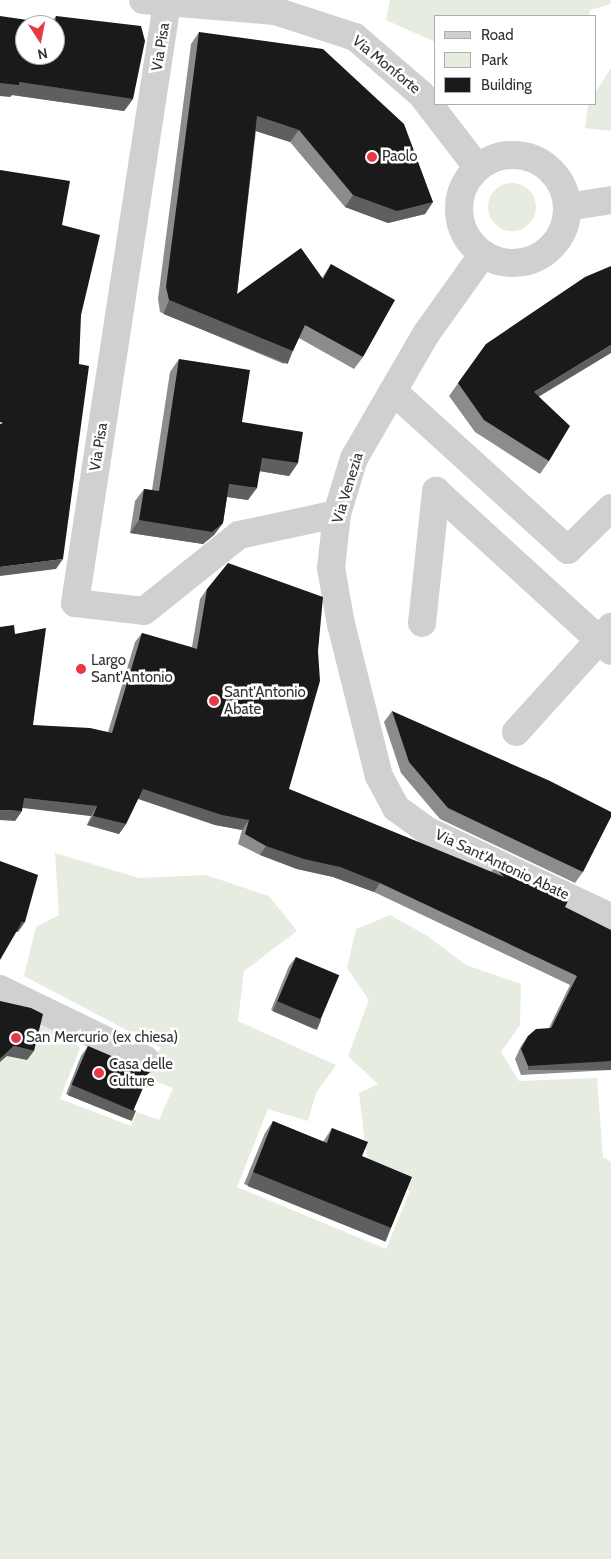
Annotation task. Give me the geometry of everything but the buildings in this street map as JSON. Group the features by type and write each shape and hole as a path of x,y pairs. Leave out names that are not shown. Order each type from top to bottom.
{"street":[{"name":"Via Monforte","path":"155,2 276,6 355,37 422,94 478,168"},
{"name":"Via Pisa","path":"155,2 75,603 144,611 239,535 337,514"},
{"path":"510,155 527,157 542,163 555,175 564,190 567,207 563,230 550,249 529,261 505,263 483,254 468,241 460,222 458,202 465,183 478,168 493,158 510,155"},
{"path":"567,207 611,200"},
{"name":"Via Venezia","path":"396,808 379,776 341,624 331,568 337,514 354,458 426,334 483,254"},
{"path":"393,391 568,550 611,508"},
{"path":"422,623 436,491 607,639 516,732"},
{"name":"Via Sant'Antonio Abate","path":"396,808 428,831 611,917"},
{"path":"0,989 146,1060"}],"green space":[{"path":"390,0 611,0 611,4 590,10 589,15 434,15 434,42 386,20"},
{"path":"611,68 611,131 585,128 588,105 596,105 596,91"},
{"path":"507,183 517,183 526,187 532,193 535,198 535,216 526,227 517,231 507,231 498,227 492,221 488,212 488,202 492,193 498,187"},
{"path":"55,853 139,878 206,875 269,896 297,931 244,971 238,1021 336,1065 316,1093 308,1121 268,1109 237,1187 386,1249 410,1191 368,1168 359,1093 378,1084 348,1056 369,1000 347,968 356,929 390,915 426,935 466,965 521,984 520,1025 501,1052 519,1081 597,1078 603,1157 611,1162 611,1559 0,1559 0,1054 37,1021 73,1040 80,1048 60,1099 131,1126 137,1112 159,1120 173,1088 142,1076 145,1065 161,1048 24,976 36,927 59,915"}],"place":[{"name":"Paolo","path":"372,157"},
{"name":"Largo Sant'Antonio","path":"81,669"},
{"name":"Sant'Antonio Abate","path":"214,701"},
{"name":"San Mercurio (ex chiesa)","path":"16,1038"},
{"name":"Casa delle Culture","path":"99,1073"}]}
